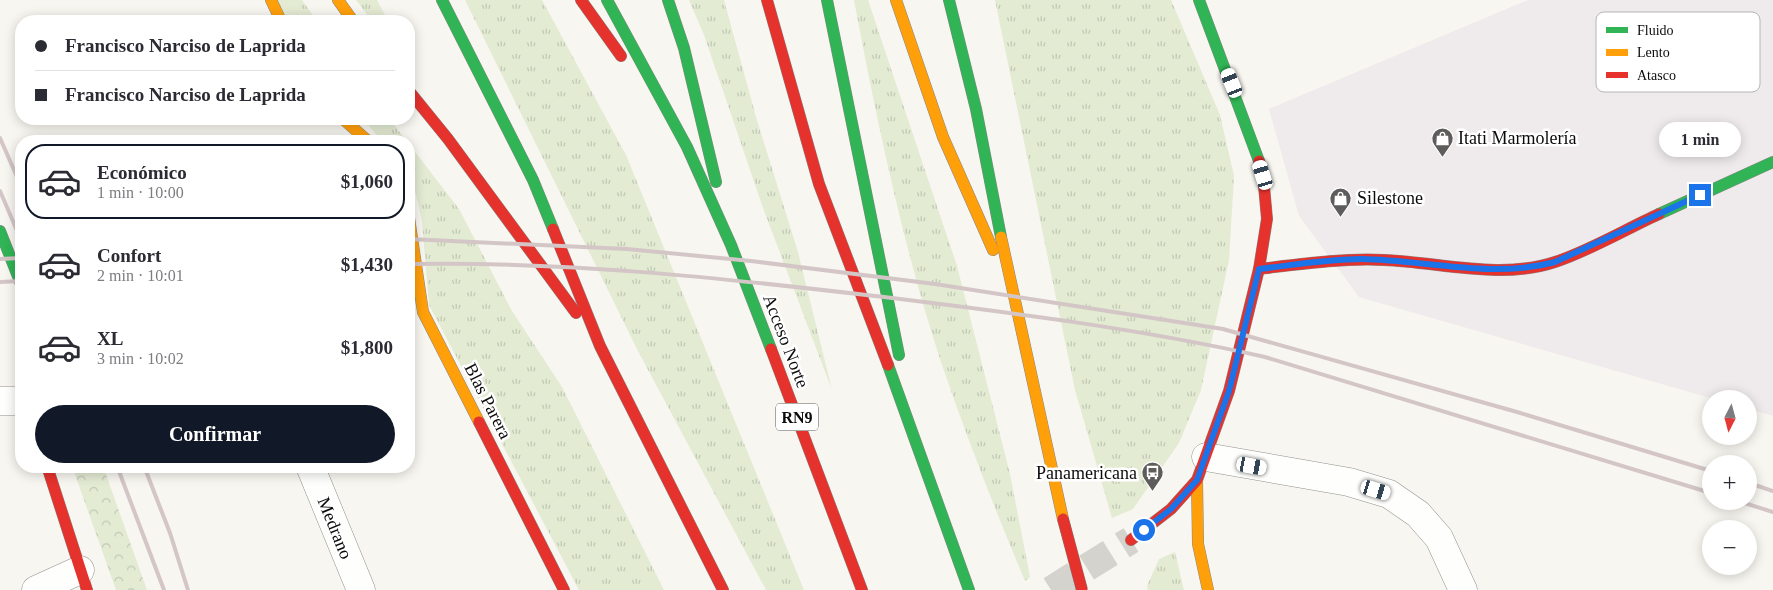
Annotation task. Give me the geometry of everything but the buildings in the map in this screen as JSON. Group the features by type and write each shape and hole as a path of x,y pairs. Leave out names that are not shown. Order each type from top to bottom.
{"main road":[{"path":"271,0 279,15"},
{"path":"338,0 349,15"},
{"path":"442,0 533,180 600,346 723,590"},
{"path":"581,0 687,147"},
{"path":"607,0 687,147 731,245"},
{"path":"668,0 684,48 731,245"},
{"path":"767,0 819,184 914,432 969,590"},
{"path":"827,0 914,432"},
{"path":"896,0 943,136 1014,300"},
{"path":"949,0 976,109 1014,300 1063,519 1082,590"},
{"path":"1199,0 1238,99 1263,175 1267,219 1259,269 1229,391 1202,468 1198,550 1208,590"},
{"path":"415,97 448,138 600,346"},
{"path":"350,125 361,135"},
{"path":"1259,269 1361,259 1506,270 1531,268 1555,262 1773,162"},
{"path":"0,231 15,269"},
{"name":"Acceso Norte","path":"731,245 862,590"},
{"name":"Blas Parera","path":"415,258 423,312 564,590"},
{"path":"1131,540 1171,509 1202,468"},
{"path":"49,473 84,580"}],"street":[{"path":"0,401 15,401"},
{"path":"1202,468 1349,482 1389,494 1418,514 1439,538 1464,590"},
{"name":"Medrano","path":"313,473 361,590"},
{"path":"36,590 84,580"}],"shaded area":[{"path":"1528,0 1773,0 1773,416 1758,412 1758,390 1702,390 1702,396 1359,297 1299,216 1269,109"}],"green space":[{"path":"277,0 302,0 313,15 284,15"},
{"path":"356,0 377,0 385,15 367,15"},
{"path":"465,0 542,0 626,155 804,590 766,590 638,351"},
{"path":"689,0 724,0 756,117 798,252 832,390 763,208 704,35"},
{"path":"854,0 868,0 957,266 1010,474 1030,577 1025,581 971,447 928,320 892,184"},
{"path":"995,0 1171,0 1220,115 1234,176 1229,260 1201,390 1179,443 1133,509 1112,518 1075,390"},
{"path":"368,125 394,125 402,135 377,135"},
{"path":"415,152 459,209 512,311 562,387 664,590 579,590 429,305 422,221 415,191"},
{"path":"74,473 105,473 147,590 116,590"},
{"path":"1175,552 1184,590 1148,590 1147,586 1159,559"}],"tunnel":[{"path":"1051,590 1131,540"}],"railway":[{"path":"0,138 15,172"},
{"path":"0,191 15,226"},
{"path":"415,239 627,249 751,261 935,284 1223,329 1517,412 1702,468"},
{"path":"0,259 15,258"},
{"path":"415,264 526,265 701,277 973,308 1168,337 1265,357 1702,490"},
{"path":"0,282 15,281"},
{"path":"120,473 164,590"},
{"path":"147,473 170,533 188,590"},
{"path":"1757,486 1773,491"},
{"path":"1757,507 1773,512"}],"traffic: fast":[{"path":"442,0 533,180 553,229"},
{"path":"607,0 687,147 731,245 771,349"},
{"path":"668,0 684,48 716,182"},
{"path":"827,0 899,355"},
{"path":"949,0 976,109 1001,237"},
{"path":"1199,0 1259,161"},
{"path":"1659,214 1773,162"},
{"path":"0,231 15,269"},
{"path":"888,365 969,590"}],"traffic: slow":[{"path":"271,0 278,15"},
{"path":"338,0 349,15"},
{"path":"896,0 943,137 993,250"},
{"path":"350,125 361,135"},
{"path":"1001,237 1063,519"},
{"path":"415,258 423,312 479,422"},
{"path":"1197,480 1198,544 1208,590"}],"traffic: jam":[{"path":"581,0 621,56"},
{"path":"767,0 819,184 888,365"},
{"path":"415,98 448,139 576,313"},
{"path":"1131,540 1171,509 1197,480 1229,391 1259,269 1267,219 1263,175 1259,161"},
{"path":"1259,269 1322,262 1368,260 1405,261 1492,270 1513,270 1555,262 1581,252 1659,214"},
{"path":"553,229 600,346 723,590"},
{"path":"771,349 862,590"},
{"path":"479,422 564,590"},
{"path":"49,473 87,590"},
{"path":"1063,519 1082,590"}],"place":[{"name":"Itati Marmolería","path":"1442,157"},
{"name":"Silestone","path":"1341,217"},
{"name":"Panamericana","path":"1153,492"}],"route":[{"path":"1144,530 1171,509 1197,480 1229,391 1259,269 1334,260 1361,259 1506,270 1531,268 1555,262 1700,195"}]}
